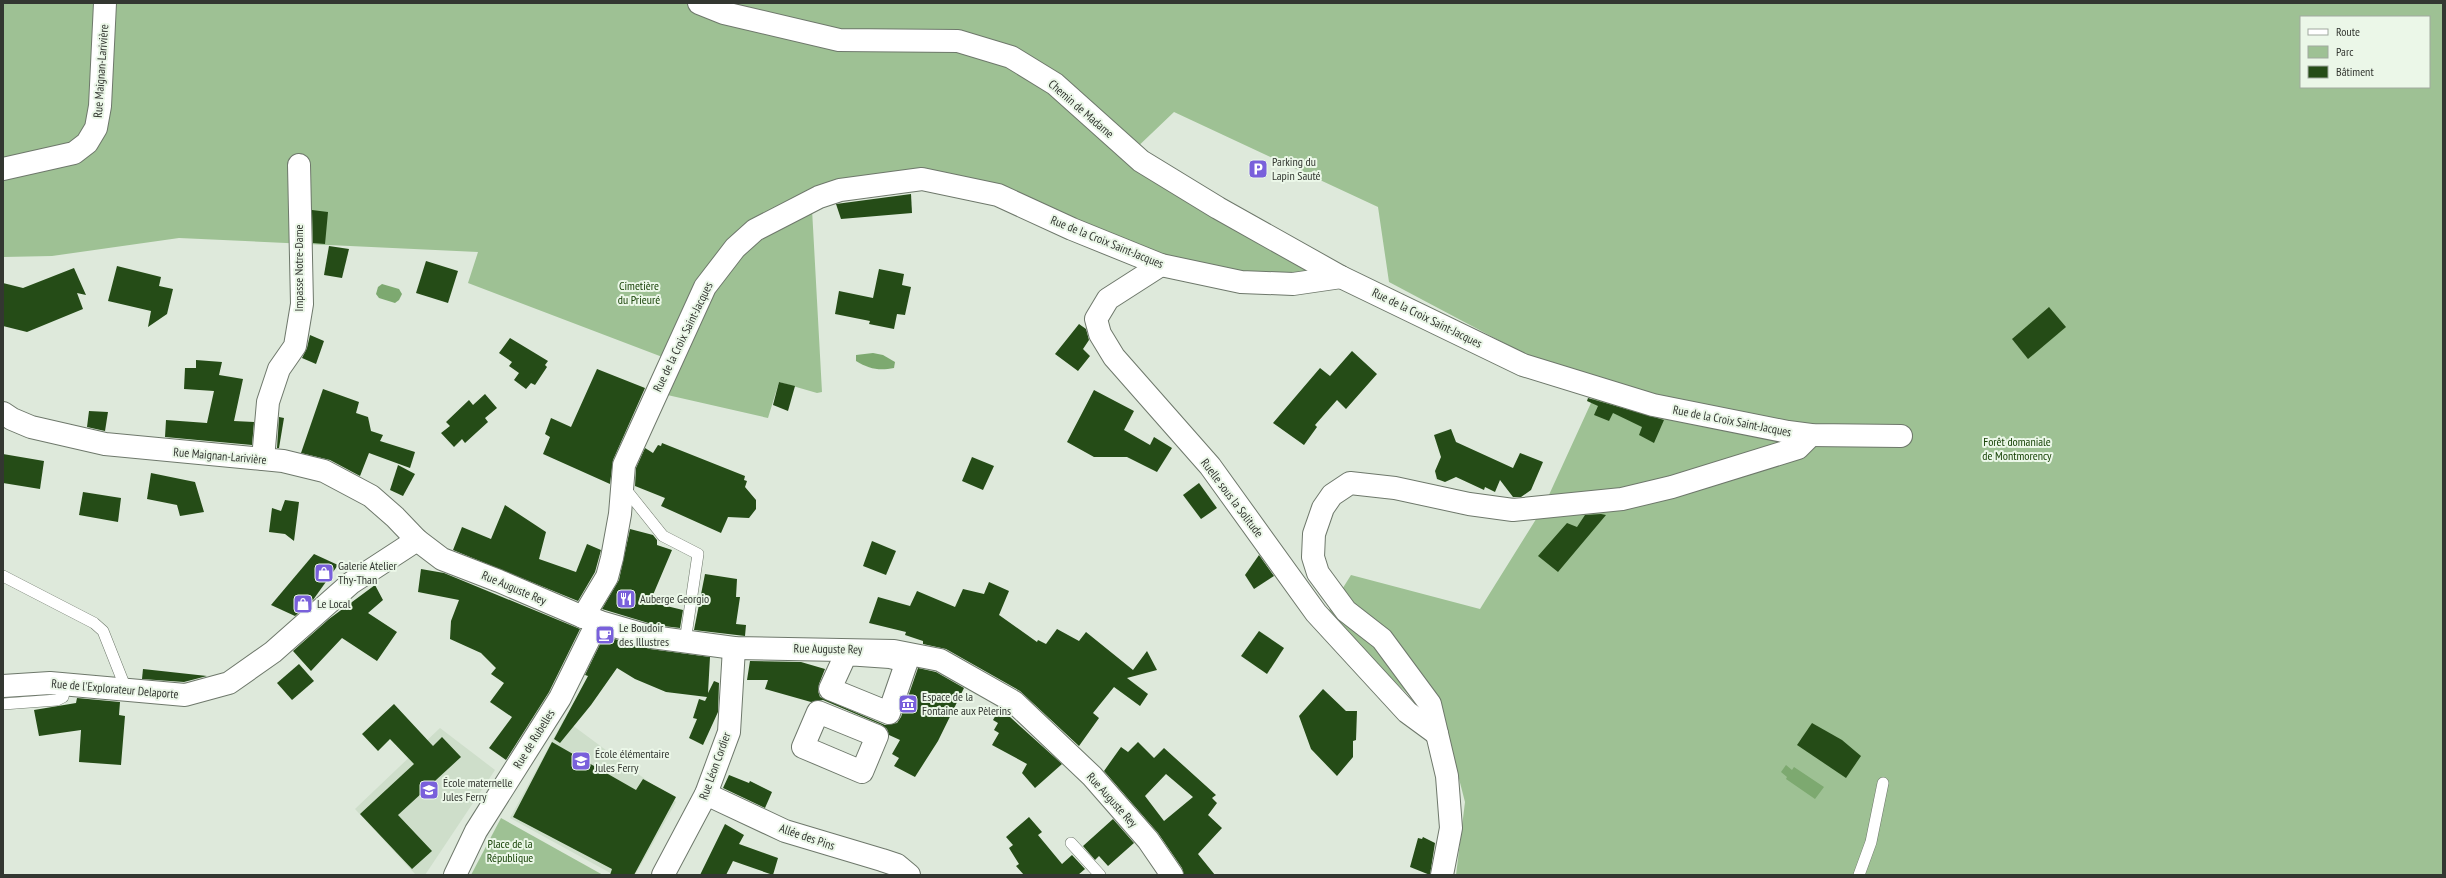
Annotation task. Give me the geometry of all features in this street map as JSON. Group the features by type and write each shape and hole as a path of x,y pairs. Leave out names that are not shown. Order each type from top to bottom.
{"street":[{"name":"Rue Maignan-Larivière","path":"3,168 74,153 90,138 96,128 100,106 106,3"},
{"name":"Chemin de Madame","path":"699,3 724,13 838,40 958,41 1011,57 1055,84 1141,161 1218,208 1342,277"},
{"name":"Impasse Notre-Dame","path":"263,460 268,402 279,369 295,346 302,304 299,165"},
{"name":"Rue de la Croix Saint-Jacques","path":"590,619 607,577 620,514 624,465 705,287 736,248 755,230 819,197 840,190 922,179 998,195 1072,229 1161,265 1242,282 1294,284 1342,277 1524,365 1654,405 1811,435 1901,436"},
{"name":"Ruelle sous la Solitude","path":"1161,265 1108,299 1096,320 1100,334 1114,357 1210,466 1316,613 1407,712 1437,734"},
{"name":"Rue Maignan-Larivière","path":"3,413 12,419 31,427 105,444 305,465 344,480 370,496 395,517 417,540"},
{"path":"1442,875 1451,828 1447,776 1430,704 1382,639 1346,611 1318,573 1313,558 1314,534 1323,508 1332,495 1350,483 1395,488 1469,504 1513,510 1622,499 1672,487 1798,448 1811,435"},
{"name":"Rue Auguste Rey","path":"417,540 442,559 499,580 590,619 652,637 734,648 888,650 940,660 1014,702 1092,776 1148,840 1172,875"},
{"name":"Rue de l'Explorateur Delaporte","path":"3,686 50,682 185,695 229,683 273,652 351,583 417,540"},
{"name":"Rue de Rubelles","path":"455,875 476,831 560,698 590,619"},
{"name":"Rue Léon Cordier","path":"663,875 706,794 729,732 734,648"},
{"name":"Allée des Pins","path":"706,794 785,831 897,865 909,875"}],"lane":[{"path":"622,484 663,536 698,554 685,642"},
{"path":"3,576 94,623 103,632 126,690"},
{"path":"3,704 57,700 63,697 66,684"},
{"path":"1859,875 1871,842 1883,782"},
{"path":"1071,843 1100,875"}],"shaded area":[{"path":"382,284 399,289 402,294 399,300 395,303 379,298 376,294 378,287"},
{"path":"873,353 883,355 895,362 894,368 874,369 856,361 856,355"},
{"name":"École élémentaire Jules Ferry","path":"564,719 676,802 635,875 614,875 510,818"},
{"name":"École maternelle Jules Ferry","path":"440,728 495,770 425,875 416,875 355,809"},
{"path":"1786,765 1792,770 1794,767 1824,787 1815,799 1786,779 1787,777 1781,772"}],"green space":[{"name":"Forêt domaniale de Montmorency","path":"3,3 2443,3 2443,875 1456,875 1465,802 1447,732 1326,615 1351,575 1480,609 1543,508 1596,392 1389,282 1378,207 1174,112 1130,154 1341,277 1241,282 922,179 840,190 743,234 665,358 468,283 478,252 179,238 52,256 3,257"},
{"path":"812,209 822,392 817,393 779,382 768,418 663,394 704,299 735,254"},
{"name":"Place de la République","path":"501,818 603,875 471,875"}],"building":[{"path":"911,194 912,213 841,219 836,204"},
{"path":"312,210 328,212 325,244 313,243"},
{"path":"329,246 349,249 342,278 324,275"},
{"path":"426,261 458,271 448,303 416,293"},
{"path":"117,266 161,277 159,286 173,289 167,314 148,327 151,311 108,301"},
{"path":"74,268 86,295 77,293 83,309 27,332 3,326 3,283 23,288"},
{"path":"879,269 904,274 902,285 911,287 905,315 897,314 894,329 869,324 870,321 835,314 839,291 873,298"},
{"path":"2049,307 2066,327 2028,359 2012,339"},
{"path":"1079,324 1086,329 1089,340 1083,349 1090,356 1078,371 1055,354"},
{"path":"310,335 324,341 316,364 302,358 307,348"},
{"path":"510,338 548,361 545,365 547,367 535,385 531,383 526,389 514,380 519,373 509,366 512,362 499,353"},
{"path":"1352,351 1377,374 1346,409 1337,400 1315,425 1317,427 1304,445 1273,423 1320,368 1330,376"},
{"path":"196,360 222,362 219,375 243,379 234,421 254,422 252,445 165,437 166,420 207,423 214,391 184,389 185,368 196,368"},
{"path":"597,369 645,388 613,460 610,484 543,454 550,437 545,434 551,418 571,427"},
{"path":"779,382 795,386 788,411 773,405"},
{"path":"323,389 359,402 356,413 368,417 371,431 383,435 380,441 415,452 410,468 369,453 360,476 330,460 301,453"},
{"path":"1094,390 1134,411 1124,430 1150,445 1154,437 1172,448 1157,472 1127,457 1094,457 1067,442"},
{"path":"485,394 497,408 485,418 488,422 465,443 462,439 454,447 441,433 450,426 446,422 469,400 473,405"},
{"path":"1588,398 1664,420 1654,443 1639,435 1642,427 1613,413 1609,421 1594,415 1598,406 1587,401"},
{"path":"89,411 108,412 105,431 87,427"},
{"path":"279,417 284,418 279,448 277,448"},
{"path":"1451,429 1456,442 1513,468 1520,453 1543,462 1531,490 1521,497 1513,497 1500,480 1495,492 1485,487 1484,490 1456,477 1445,482 1437,479 1435,471 1441,457 1434,435"},
{"path":"662,443 745,476 744,480 747,481 745,487 756,500 756,509 749,518 728,517 721,533 661,506 665,498 635,486 636,468 645,448 653,453 658,445 661,446"},
{"path":"3,454 44,461 40,489 3,483"},
{"path":"972,457 994,466 983,490 962,481"},
{"path":"398,465 415,474 403,496 390,490"},
{"path":"151,473 195,482 204,512 180,516 177,505 147,499"},
{"path":"1199,483 1217,508 1201,519 1183,495"},
{"path":"83,492 121,498 118,522 79,515"},
{"path":"285,500 299,502 294,541 285,534 269,532 272,508 281,511"},
{"path":"505,505 546,532 539,559 576,572 587,544 601,550 595,572 578,601 453,550 462,527 491,539"},
{"path":"1585,515 1606,515 1558,572 1538,556 1567,523 1577,527"},
{"path":"630,529 653,535 657,540 657,545 672,550 650,602 683,610 680,628 655,625 602,609 619,580"},
{"path":"872,541 896,551 886,575 863,566"},
{"path":"314,554 338,565 313,600 295,616 271,605"},
{"path":"1259,555 1274,576 1254,589 1245,575"},
{"path":"421,569 444,573 580,629 549,692 506,760 489,748 512,717 490,702 504,683 491,674 496,668 481,653 450,639 451,621 459,600 418,592"},
{"path":"705,574 737,579 736,597 740,597 736,624 746,625 745,636 694,630"},
{"path":"989,582 1009,591 999,615 1037,642 1038,640 1046,644 1057,629 1079,641 1086,632 1133,670 1147,651 1157,670 1127,678 1148,694 1140,706 1114,687 1093,713 1099,718 1079,746 1020,691 946,649 923,644 923,641 905,635 906,632 869,623 878,597 910,606 917,591 955,607 963,589 984,594"},
{"path":"375,585 383,600 368,613 397,632 377,661 342,638 311,671 293,651 329,619"},
{"path":"1259,631 1284,648 1267,674 1241,656"},
{"path":"604,636 650,649 710,657 708,693 714,681 719,683 718,712 703,745 689,738 697,719 693,718 699,699 705,701 707,697 666,692 635,679 617,668 591,705 560,743 554,739 588,676 585,675"},
{"path":"750,661 801,662 825,669 819,684 818,691 820,697 885,725 897,723 901,717 918,668 936,672 964,688 938,741 915,777 894,766 899,758 892,754 900,740 889,735 887,729 882,725 823,700 811,702 765,689 768,680 747,680"},
{"path":"299,664 314,681 292,700 277,683"},
{"path":"143,669 207,676 184,682 142,679"},
{"path":"1323,689 1346,711 1357,711 1356,740 1353,741 1353,757 1337,776 1311,749 1299,716"},
{"path":"77,698 120,702 119,715 125,716 121,765 79,762 81,730 39,736 34,710 76,703"},
{"path":"394,704 433,746 442,737 461,757 398,815 432,851 412,869 360,814 414,764 390,739 378,751 362,734"},
{"path":"1000,708 1062,764 1035,788 1022,773 1027,764 992,745 999,733 994,730 998,723 993,720"},
{"path":"1812,723 1842,740 1861,756 1846,778 1797,745"},
{"name":"École élémentaire Jules Ferry","path":"552,742 636,790 643,779 676,797 634,875 610,875 612,869 513,817"},
{"path":"1138,742 1154,758 1164,748 1216,795 1212,798 1217,803 1208,815 1222,828 1198,854 1215,875 1184,875 1182,868 1158,833 1104,771 1121,747 1128,752","holes":["1166,774 1193,797 1164,821 1145,796"]},
{"path":"729,775 749,783 750,781 772,792 765,808 723,788"},
{"path":"1029,817 1042,832 1038,835 1062,864 1072,855 1085,869 1078,875 1024,875 1016,866 1019,864 1009,848 1013,845 1006,837"},
{"path":"1113,819 1134,843 1108,866 1099,856 1095,860 1083,846"},
{"path":"725,824 744,835 739,844 778,858 773,875 733,861 726,875 700,875"},
{"path":"1423,837 1435,843 1430,875 1410,867 1418,838 1422,839"}],"place":[{"name":"Parking du Lapin Sauté","path":"1258,169"},
{"name":"Galerie Atelier Thy-Than","path":"324,573"},
{"name":"Auberge Georgio","path":"626,599"},
{"name":"Le Local","path":"303,604"},
{"name":"Le Boudoir des Illustres","path":"605,635"},
{"name":"Espace de la Fontaine aux Pèlerins","path":"908,704"},
{"name":"École élémentaire Jules Ferry","path":"581,761"},
{"name":"École maternelle Jules Ferry","path":"429,790"}],"park label":[{"name":"Cimetière du Prieuré","path":"639,293"}]}
